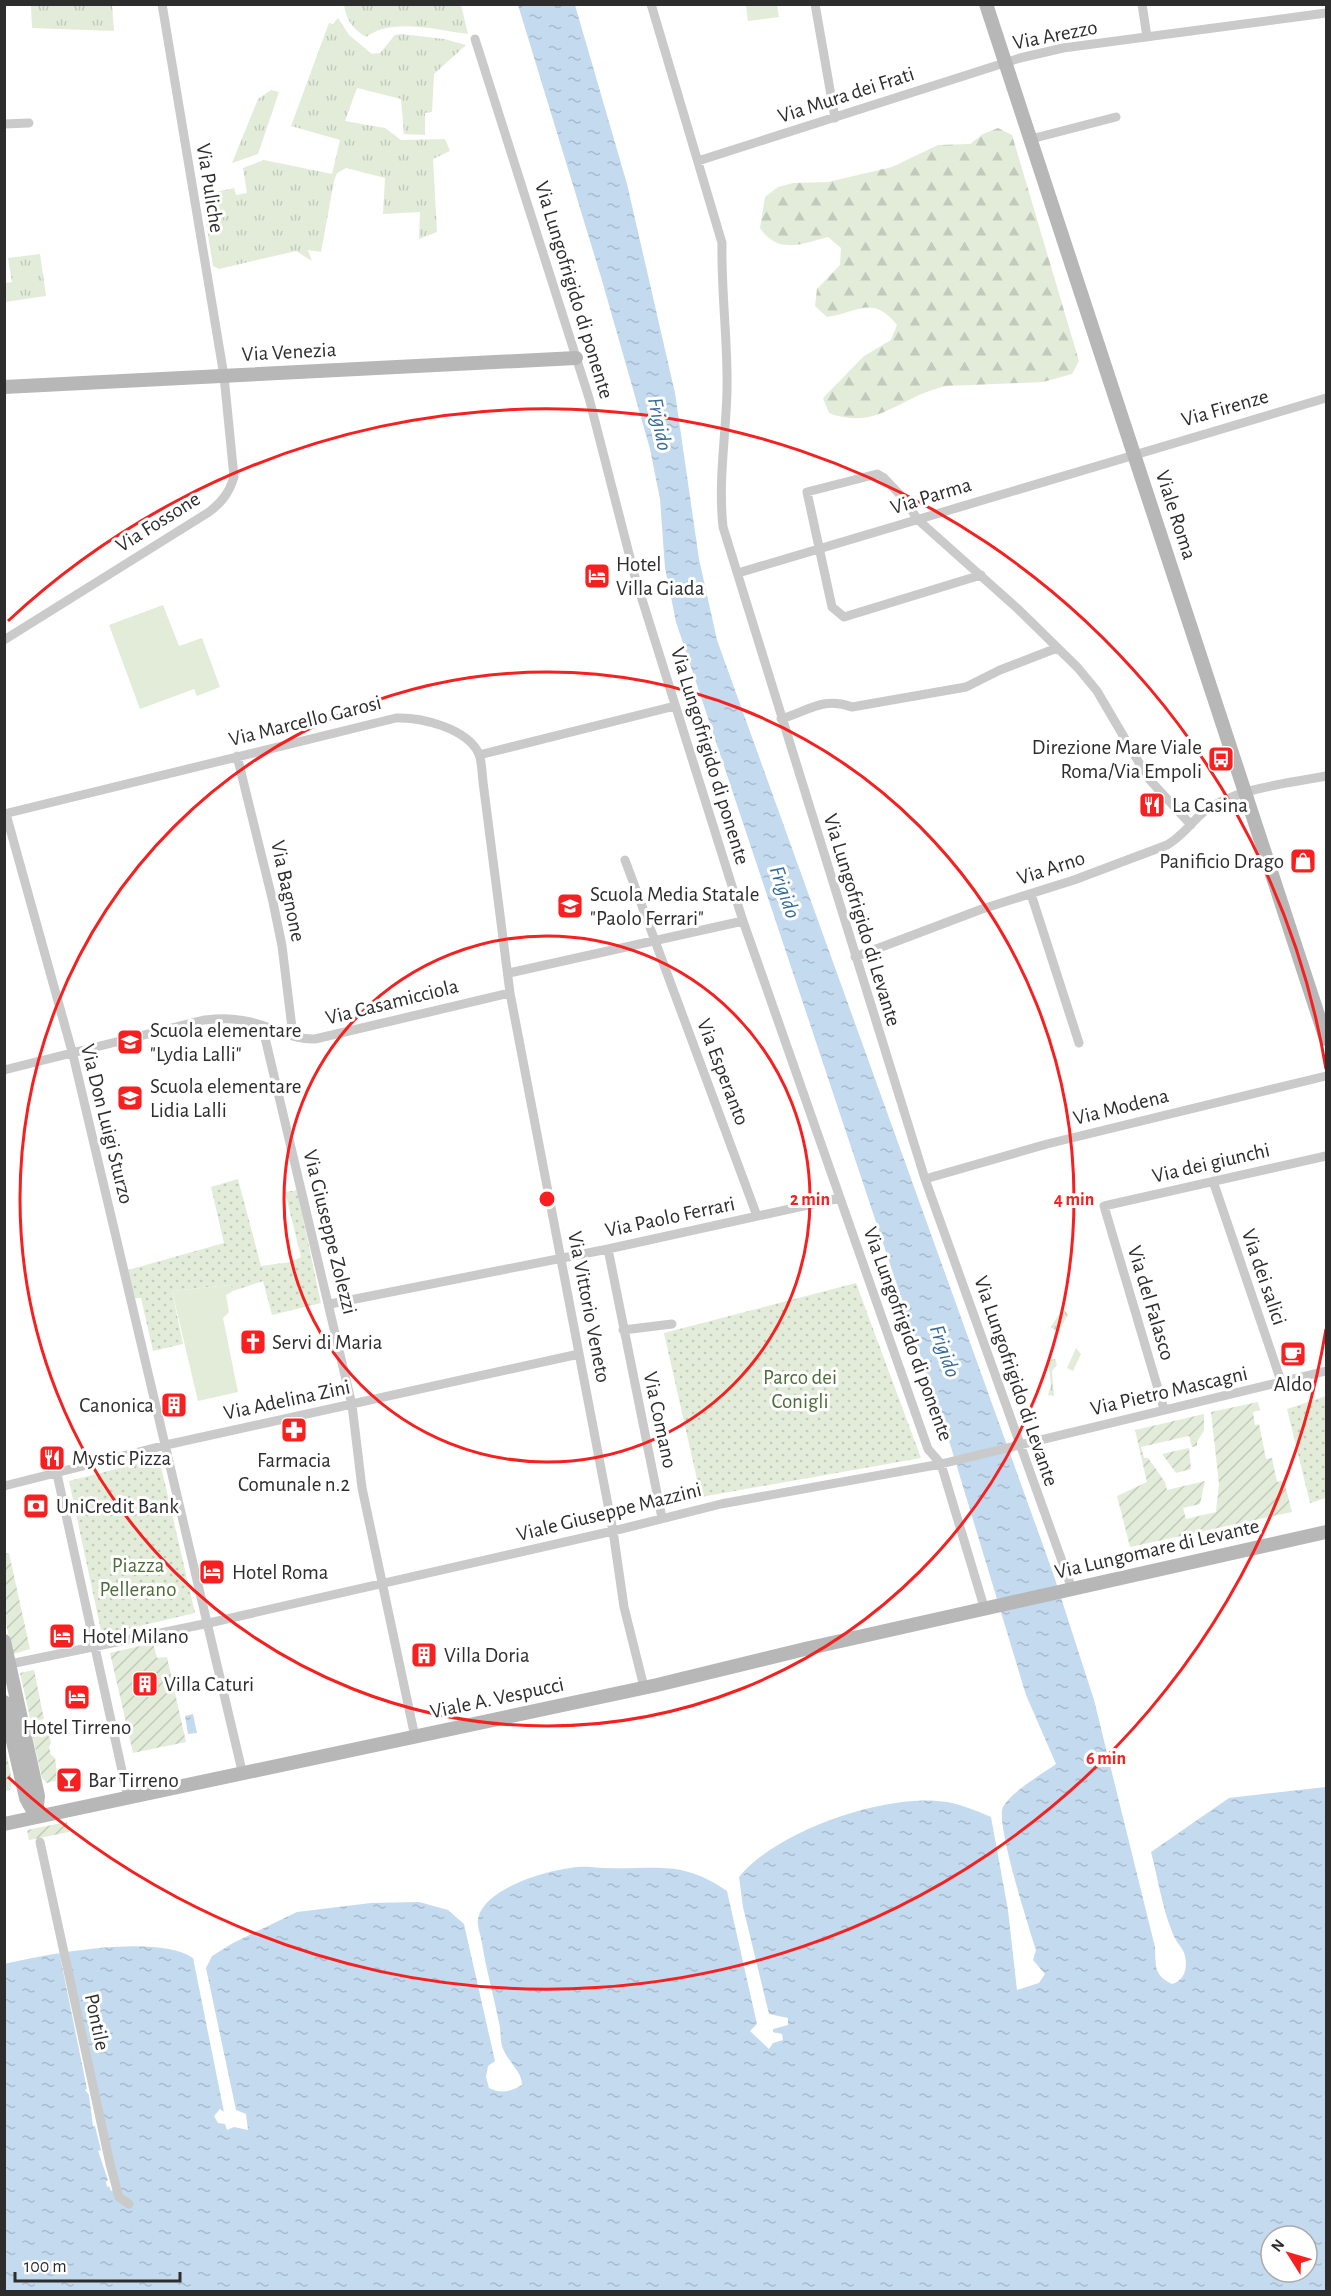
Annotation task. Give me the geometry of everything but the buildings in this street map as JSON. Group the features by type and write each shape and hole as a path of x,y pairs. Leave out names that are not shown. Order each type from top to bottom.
{"main road":[{"name":"Viale Roma","path":"986,4 1326,1039"},
{"name":"Via Venezia","path":"4,387 576,358"},
{"name":"Via Lungomare di Levante","path":"991,1608 1326,1532"},
{"name":"Viale A. Vespucci","path":"4,1824 644,1687 991,1608"},
{"path":"4,1641 38,1796 36,1816"},
{"path":"4,1702 26,1798 36,1816"}],"street":[{"name":"Via Puliche","path":"162,4 224,376"},
{"name":"Via Lungofrigido di Levante","path":"651,4 722,243 721,281 727,389 719,496 723,527 925,1179 1014,1445 1068,1590"},
{"path":"815,4 835,118"},
{"path":"1142,4 1147,37"},
{"name":"Via Arezzo","path":"1005,63 1063,48 1326,13"},
{"name":"Via Lungofrigido di ponente","path":"475,39 592,408 619,518 743,921 928,1449 946,1463 991,1608"},
{"name":"Via Mura dei Frati","path":"698,161 1005,63"},
{"path":"1031,140 1116,117"},
{"path":"4,124 28,123"},
{"name":"Via Fossone","path":"4,640 220,503 229,491 234,477 224,376"},
{"name":"Via Firenze","path":"1134,454 1326,398"},
{"name":"Via Parma","path":"738,573 1134,454"},
{"path":"981,575 844,617 832,607 807,492 877,474 884,478 908,502 917,519 981,575 1057,648 1097,691 1148,778 1191,825"},
{"path":"781,719 828,702 836,701 852,707 966,687 1000,670 1057,648"},
{"path":"479,754 675,706"},
{"name":"Via Marcello Garosi","path":"5,814 361,725 405,718 425,721 464,737 479,754"},
{"name":"Via Vittorio Veneto","path":"479,754 510,993 613,1531 624,1607 644,1687"},
{"name":"Via Bagnone","path":"237,756 276,913 293,1036"},
{"name":"Via Arno","path":"855,957 982,909 1074,880 1167,845 1179,839 1206,811 1246,793 1326,776"},
{"name":"Via Don Luigi Sturzo","path":"5,814 73,1055 166,1445"},
{"name":"Via Esperanto","path":"625,860 757,1216"},
{"path":"1031,894 1079,1042"},
{"path":"509,973 743,921"},
{"name":"Via Casamicciola","path":"4,1070 73,1055 204,1020 231,1017 262,1025 300,1040 315,1039 510,993"},
{"name":"Via Giuseppe Zolezzi","path":"262,1025 330,1304 352,1405 362,1488 415,1737"},
{"name":"Via Modena","path":"925,1179 1047,1144 1326,1076"},
{"name":"Via dei giunchi","path":"1104,1206 1326,1156"},
{"name":"Via dei salici","path":"1213,1181 1282,1384"},
{"name":"Via Paolo Ferrari","path":"330,1304 608,1249 840,1198"},
{"name":"Via del Falasco","path":"1104,1206 1164,1409"},
{"name":"Via Comano","path":"608,1249 662,1518"},
{"path":"623,1330 672,1324"},
{"name":"Via Adelina Zini","path":"4,1486 166,1445 579,1354"},
{"name":"Via Pietro Mascagni","path":"1014,1445 1164,1409 1282,1384 1326,1371"},
{"path":"166,1445 243,1774"},
{"name":"Viale Giuseppe Mazzini","path":"10,1664 383,1587 721,1504 946,1463 1014,1445"},
{"path":"57,1474 128,1798"},
{"name":"Pontile","path":"40,1842 110,2164 119,2197 129,2204"}],"green space":[{"path":"31,5 112,5 114,31 32,28"},
{"path":"344,5 461,5 468,34 402,26 377,31 366,37 351,24"},
{"path":"746,5 777,5 779,17 748,21"},
{"path":"338,18 349,35 372,54 380,53 395,35 401,34 444,39 466,45 434,74 432,112 425,113 425,135 404,134 401,99 357,88 345,121 385,128 401,140 445,139 450,151 433,159 437,232 419,239 420,212 383,214 385,178 346,168 337,173 334,181 321,252 308,250 312,261 296,251 219,269 213,266 204,210 214,208 212,193 234,188 236,195 247,193 243,168 264,160 332,174 340,140 291,126 329,23 333,24"},
{"path":"271,90 279,92 258,154 232,163 258,99"},
{"path":"998,128 1012,135 1079,361 1072,374 1043,382 947,386 930,391 889,410 862,418 846,418 829,413 823,398 864,356 891,340 897,325 880,310 872,308 827,317 815,306 817,289 840,265 841,248 828,237 791,245 774,242 760,228 765,197 778,187 793,183 828,182 892,167 938,145 970,144 983,134"},
{"path":"40,254 46,296 5,302 5,283 12,282 8,258"},
{"path":"163,605 179,646 202,638 220,687 197,696 194,689 140,709 109,625"},
{"path":"238,1179 261,1266 291,1262 301,1257 285,1192 297,1190 321,1303 272,1315 263,1281 233,1291 230,1285 172,1291 183,1344 153,1351 141,1298 135,1298 128,1270 224,1243 211,1187"},
{"name":"Parco dei Conigli","path":"856,1283 921,1458 701,1497 664,1333"},
{"path":"231,1285 233,1291 226,1295 229,1312 223,1318 238,1392 198,1401 172,1291"},
{"path":"1063,1308 1068,1315 1058,1332 1051,1327"},
{"path":"1076,1348 1081,1354 1073,1371 1067,1368"},
{"path":"1055,1359 1057,1365 1052,1371 1054,1396 1048,1395 1051,1386 1048,1360"},
{"path":"1326,1396 1326,1498 1310,1503 1287,1409"},
{"path":"1258,1402 1260,1410 1253,1412 1255,1425 1259,1424 1266,1459 1272,1458 1277,1482 1284,1481 1292,1512 1130,1547 1117,1496 1147,1482 1135,1430 1204,1414 1204,1430 1197,1446 1192,1447 1189,1436 1141,1447 1144,1458 1148,1458 1165,1482 1167,1490 1205,1481 1200,1504 1183,1508 1186,1519 1216,1512 1219,1484 1211,1412"},
{"path":"1189,1448 1191,1469 1176,1473 1162,1454"},
{"name":"Piazza Pellerano","path":"159,1458 195,1613 102,1635 69,1481"},
{"path":"9,1553 30,1649 13,1654 5,1620 4,1554"},
{"path":"153,1643 157,1658 167,1657 186,1742 133,1753 110,1653"},
{"path":"34,1670 44,1719 31,1722 20,1673"},
{"path":"47,1725 51,1743 49,1747 51,1755 55,1758 58,1780 47,1783 42,1778 31,1729 36,1731"},
{"path":"5,1746 12,1781 10,1790 5,1791"},
{"path":"67,1822 69,1832 29,1840 27,1830"}],"water":[{"name":"Frigido","path":"518,5 575,5 627,184 675,393 699,559 717,640 1053,1573 1094,1700 1155,1947 1157,1969 1161,1977 1172,1984 1178,1981 1183,1976 1186,1958 1169,1924 1151,1852 1229,1798 1326,1787 1326,2291 5,2291 4,1964 73,1951 129,1946 176,1951 193,1958 224,2112 220,2109 214,2116 218,2123 225,2124 227,2130 234,2127 248,2130 246,2114 236,2110 206,1968 212,1956 233,1943 297,1912 371,1903 419,1902 448,1910 464,1924 495,2061 488,2066 486,2077 489,2088 506,2091 522,2085 519,2075 502,2046 500,2026 478,1926 483,1908 493,1897 508,1887 544,1873 562,1869 591,1867 676,1869 709,1880 727,1891 757,2024 750,2031 769,2049 773,2043 783,2040 782,2034 773,2032 773,2029 788,2025 788,2018 769,2014 743,1907 739,1877 756,1860 779,1844 806,1830 865,1809 923,1800 953,1803 991,1817 1008,1910 1017,1990 1039,1983 1045,1974 1033,1960 1036,1950 1008,1853 1002,1817 1003,1807 1013,1795 1056,1764 1026,1695 951,1447 676,622 665,568 660,499 650,449 601,277"},
{"path":"193,1714 197,1733 188,1734 185,1716"}],"pier":[{"path":"59,1951 119,2188 111,2191 109,2186 107,2187 106,2181 108,2180 98,2151 101,2150 95,2126 93,2126 89,2095 85,2090 87,2089"}],"place":[{"name":"Hotel Villa Giada","path":"597,576"},
{"name":"Direzione Mare Viale Roma/Via Empoli","path":"1221,759"},
{"name":"La Casina","path":"1152,805"},
{"name":"Panificio Drago","path":"1303,861"},
{"name":"Scuola Media Statale \"Paolo Ferrari\"","path":"570,906"},
{"name":"Scuola elementare \"Lydia Lalli\"","path":"130,1042"},
{"name":"Scuola elementare Lidia Lalli","path":"130,1098"},
{"name":"Servi di Maria","path":"253,1342"},
{"name":"Aldo","path":"1293,1354"},
{"name":"Canonica","path":"174,1405"},
{"name":"Farmacia Comunale n.2","path":"294,1430"},
{"name":"Mystic Pizza","path":"52,1458"},
{"name":"UniCredit Bank","path":"36,1506"},
{"name":"Hotel Roma","path":"212,1572"},
{"name":"Hotel Milano","path":"62,1636"},
{"name":"Villa Doria","path":"424,1655"},
{"name":"Villa Caturi","path":"145,1684"},
{"name":"Hotel Tirreno","path":"77,1697"},
{"name":"Bar Tirreno","path":"69,1780"}]}
